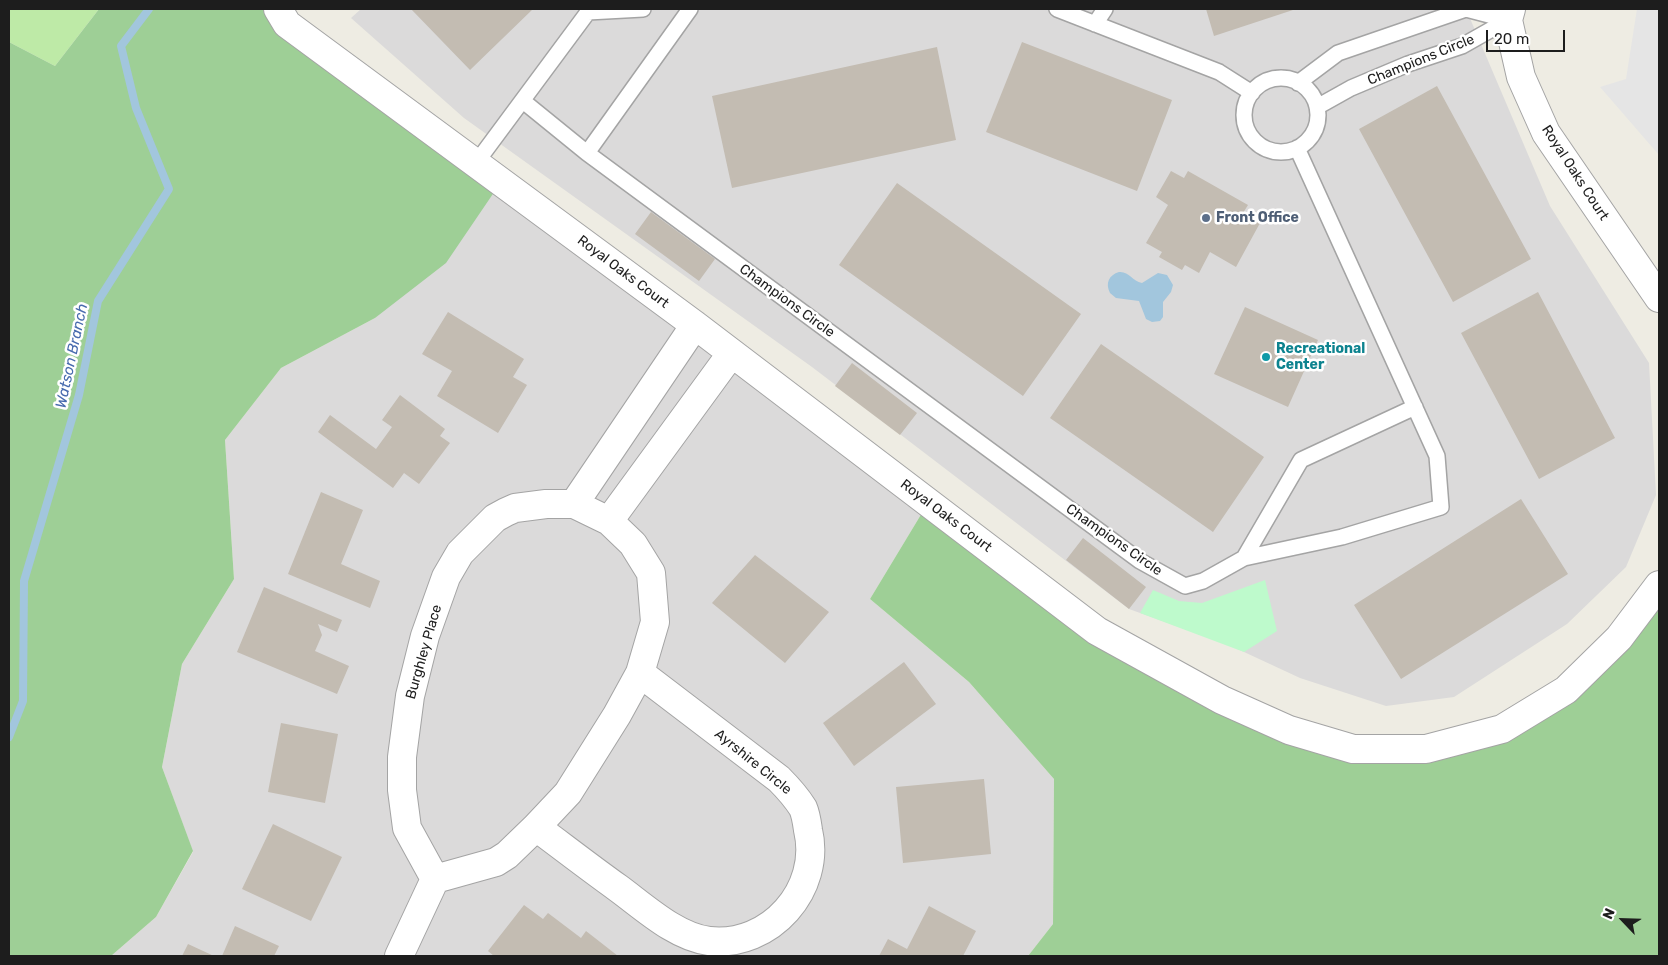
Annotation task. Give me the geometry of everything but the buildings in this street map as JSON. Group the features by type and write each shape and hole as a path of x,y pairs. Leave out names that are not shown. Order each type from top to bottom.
{"street":[{"name":"Royal Oaks Court","path":"278,9 288,24 694,325 1097,631 1231,704 1289,730 1353,749 1426,748 1502,729 1566,690 1619,638 1659,585"},
{"name":"Royal Oaks Court","path":"1510,14 1520,77 1546,133 1659,298"},
{"path":"574,504 694,325"},
{"path":"609,521 731,354"},
{"name":"Burghley Place","path":"546,504 574,504 609,521 633,544 651,573 655,622 640,673 617,715 568,793 536,827 508,855 496,862 435,879 407,828 402,790 402,758 410,696 426,636 446,577 460,552 495,518 515,508 546,504"},
{"name":"Ayrshire Circle","path":"536,827 673,929 708,941 740,939 763,931 795,902 806,882 812,845 804,810 793,794 771,773 640,673"},
{"path":"399,956 435,879"}],"lane":[{"path":"476,163 588,12 643,9"},
{"path":"587,153 690,9"},
{"path":"1057,9 1219,72 1252,93"},
{"path":"1095,24 1105,9"},
{"name":"Champions Circle","path":"1298,83 1338,53 1466,9 1510,14"},
{"name":"Champions Circle","path":"1317,107 1351,88 1408,64 1462,46 1510,14"},
{"path":"1288,79 1298,83 1307,89 1317,107 1314,131 1298,148 1278,152 1269,150 1253,139 1244,121 1247,102 1259,86 1273,80 1288,79"},
{"name":"Champions Circle","path":"523,101 587,153 1140,561 1184,586 1203,581 1244,558 1342,537 1441,507 1437,456 1298,148"},
{"path":"1244,558 1301,460 1415,407"}],"shaded area":[{"path":"361,9 1466,9 1550,206 1649,363 1656,495 1626,567 1567,624 1454,697 1386,706 1300,678 1229,645 1129,609 812,367 464,118 351,18"},
{"path":"1637,9 1659,9 1659,155 1600,87 1626,79"},
{"path":"501,182 928,503 870,599 969,682 1054,779 1053,924 1028,956 111,956 156,917 193,852 162,767 182,664 234,579 225,440 281,368 375,318"}],"green space":[{"path":"9,9 99,9 55,66 9,42"},
{"path":"99,9 278,9 501,182 446,263 375,318 281,368 225,440 234,579 182,664 162,767 193,851 156,917 111,956 9,956 9,42 55,66"},
{"path":"928,503 1097,631 1289,730 1426,749 1566,690 1659,585 1659,956 1028,956 1053,924 1054,779 969,682 870,599"},
{"path":"1265,580 1277,631 1244,652 1140,613 1153,590 1179,601 1202,603"}],"water":[{"path":"1119,272 1125,273 1142,283 1158,273 1167,275 1173,285 1171,292 1163,302 1163,317 1160,321 1152,322 1146,319 1139,301 1116,298 1110,293 1109,280"}],"waterway":[{"name":"Watson Branch","path":"9,737 23,701 24,581 79,395 98,301 169,189 136,108 121,46 149,9"}],"place":[{"name":"Front Office","path":"1206,218"},
{"name":"Recreational Center","path":"1266,357"}]}
